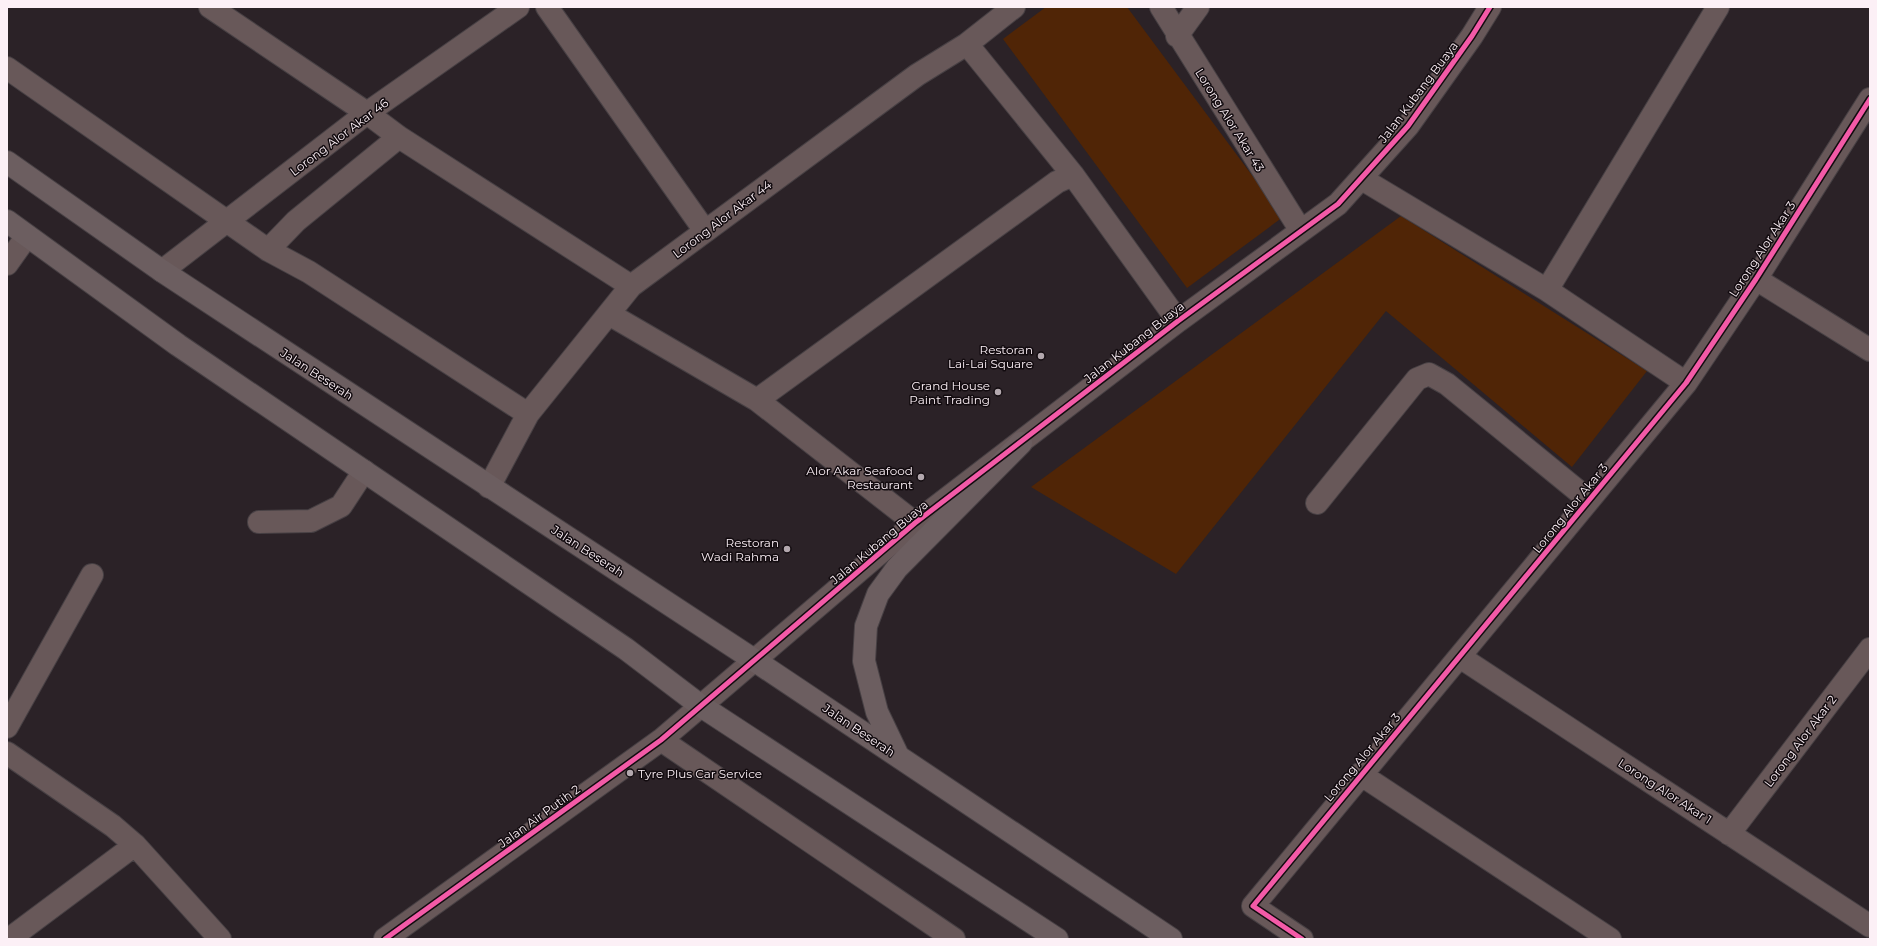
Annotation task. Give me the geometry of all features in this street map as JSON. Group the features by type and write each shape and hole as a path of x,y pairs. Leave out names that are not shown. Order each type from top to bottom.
{"highway":[{"name":"Jalan Beserah","path":"7,162 162,271 754,660 1171,939"},
{"path":"7,221 178,345 626,648 701,706 1056,939"},
{"path":"898,756 877,712 864,661 866,626 878,594 897,568 1021,443"}],"street":[{"path":"210,7 399,137 632,286"},
{"name":"Lorong Alor Akar 46","path":"162,271 228,222 367,114 518,7"},
{"path":"548,7 705,231"},
{"name":"Lorong Alor Akar 44","path":"489,487 528,414 632,286 917,75 967,44 1014,7"},
{"name":"Lorong Alor Akar 43","path":"1161,7 1177,36 1300,231"},
{"path":"1177,36 1198,7"},
{"name":"Jalan Kubang Buaya","path":"701,706 915,523 1178,321 1338,204 1408,126 1472,36 1490,7"},
{"path":"1547,290 1718,7"},
{"path":"967,44 1073,175 1178,321"},
{"path":"7,68 268,250 309,272 528,414"},
{"name":"Lorong Alor Akar 3","path":"1302,939 1253,906 1360,774 1460,656 1686,383 1756,278 1870,99"},
{"path":"268,250 296,221 399,137"},
{"path":"757,400 1057,182 1073,175"},
{"path":"1362,179 1547,290 1686,383"},
{"path":"7,264 26,236"},
{"path":"1756,278 1870,350"},
{"path":"609,314 757,400 915,523"},
{"path":"1317,503 1417,379 1429,374 1447,384 1589,500"},
{"path":"258,522 311,521 341,506 364,471"},
{"path":"7,727 92,575"},
{"name":"Lorong Alor Akar 2","path":"1729,834 1870,649"},
{"name":"Lorong Alor Akar 1","path":"1460,656 1870,926"},
{"name":"Jalan Air Putih 2","path":"385,939 661,740 701,706"},
{"path":"661,740 954,939"},
{"path":"7,753 113,826 135,845 220,939"},
{"path":"1360,774 1610,939"},
{"path":"10,939 135,845"},
{"path":"1866,939 1870,935"}],"shaded area":[{"path":"1046,7 1127,7 1283,217 1187,288 1003,39"},
{"path":"1401,216 1647,371 1572,467 1386,311 1176,574 1031,487"}],"cycle path":[{"path":"385,939 661,740 915,523 1178,321 1338,204 1408,126 1472,36 1490,7"},
{"path":"1302,939 1253,906 1686,383 1756,279 1870,99"}],"place":[{"name":"Restoran Lai-Lai Square","path":"1041,356"},
{"name":"Grand House Paint Trading","path":"998,392"},
{"name":"Alor Akar Seafood Restaurant","path":"921,477"},
{"name":"Restoran Wadi Rahma","path":"787,549"},
{"name":"Tyre Plus Car Service","path":"630,773"}]}
